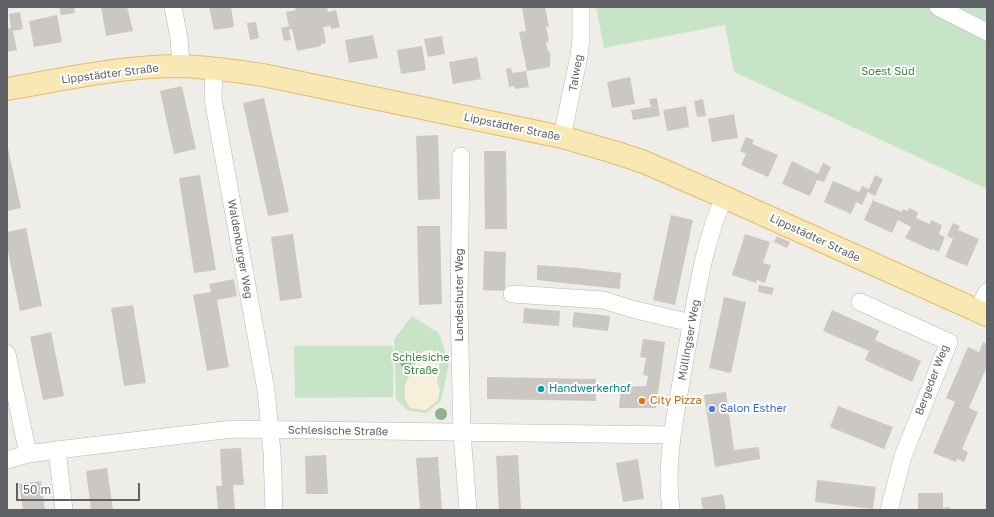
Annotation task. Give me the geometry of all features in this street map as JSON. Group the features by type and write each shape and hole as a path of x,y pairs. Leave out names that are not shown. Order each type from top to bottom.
{"main road":[{"name":"Lippstädter Straße","path":"7,89 122,70 181,66 214,68 263,75 562,137 644,162 982,313"}],"street":[{"path":"173,7 179,38 181,66"},
{"name":"Talweg","path":"562,137 579,56 581,38 580,7"},
{"path":"938,7 987,32"},
{"name":"Waldenburger Weg","path":"214,68 213,99 266,390 270,429 274,510"},
{"name":"Landeshuter Weg","path":"461,156 459,304 462,433 468,510"},
{"name":"Müllingser Weg","path":"672,510 669,492 672,435 701,274 717,211 724,197"},
{"path":"982,313 987,292"},
{"path":"512,294 603,300 632,309 692,323"},
{"name":"Bergeder Weg","path":"860,302 949,342 903,456 889,510"},
{"path":"7,354 28,454"},
{"name":"Schlesische Straße","path":"7,460 28,454 57,450 232,429 672,435"},
{"path":"57,450 64,510"}],"green space":[{"name":"Soest Süd","path":"596,7 987,7 987,189 734,72 725,25 604,48"},
{"name":"Schlesiche Straße","path":"412,316 439,333 449,364 441,401 426,413 407,410 396,399 394,339"},
{"path":"294,346 393,346 393,397 295,398"}],"sand":[{"path":"431,350 438,354 440,359 437,383 440,389 438,400 426,410 410,408 405,398 405,385 423,351"}],"building":[{"path":"59,7 74,7 75,13 61,15"},
{"path":"101,7 127,7 133,31 106,36"},
{"path":"209,7 231,7 234,27 214,30"},
{"path":"327,7 328,12 336,10 340,27 331,29 331,26 323,27 326,43 321,44 321,46 297,51 292,29 289,30 291,40 284,41 281,28 289,26 286,12 296,10 295,8"},
{"path":"522,7 545,7 549,27 546,27 549,41 546,43 548,52 550,51 550,67 527,71 519,32 526,31"},
{"path":"20,12 23,29 13,31 17,50 7,52 7,29 11,28 9,14"},
{"path":"57,15 62,42 34,47 29,21"},
{"path":"256,22 259,38 250,40 247,23"},
{"path":"373,35 378,58 349,63 345,40"},
{"path":"442,36 445,54 428,57 424,39"},
{"path":"422,46 426,70 401,74 397,50"},
{"path":"477,57 481,79 453,84 449,62"},
{"path":"511,68 512,73 526,71 529,87 515,89 514,86 509,87 506,69"},
{"path":"630,77 635,104 612,108 607,82"},
{"path":"182,86 196,149 174,154 160,91"},
{"path":"264,98 289,212 268,216 243,103"},
{"path":"657,98 660,116 633,120 631,110 651,107 649,99"},
{"path":"703,99 706,116 697,117 694,101"},
{"path":"686,106 689,127 667,131 663,110"},
{"path":"734,114 738,138 712,142 708,119"},
{"path":"438,135 440,199 418,200 416,136"},
{"path":"746,137 754,140 752,144 778,155 768,177 741,165 746,154 740,151"},
{"path":"7,144 21,208 7,211"},
{"path":"484,151 506,151 507,229 485,229"},
{"path":"792,161 818,174 823,163 831,167 824,182 817,180 810,196 782,184"},
{"path":"200,175 216,270 194,273 179,178"},
{"path":"875,175 883,179 875,196 868,192 862,205 856,202 851,214 824,202 833,181 859,192 862,186 869,189"},
{"path":"874,198 874,201 902,212 903,209 908,211 909,208 918,212 916,218 930,224 931,220 942,225 939,234 945,237 939,252 905,238 911,227 898,220 892,233 864,220"},
{"path":"671,215 693,220 675,305 653,300"},
{"path":"953,223 960,226 958,230 979,239 967,266 945,257 953,239 947,236"},
{"path":"417,226 440,226 442,304 419,305"},
{"path":"26,228 42,306 20,311 7,247 7,232"},
{"path":"293,234 302,298 280,301 271,237"},
{"path":"745,234 770,242 763,263 771,265 765,283 757,280 756,283 732,275"},
{"path":"777,236 790,242 787,248 774,242"},
{"path":"484,251 506,252 505,291 483,290"},
{"path":"537,265 621,273 620,289 537,280"},
{"path":"234,279 237,296 217,300 229,367 207,371 193,295 211,292 209,284"},
{"path":"759,285 774,288 772,295 758,292"},
{"path":"724,297 746,302 731,373 709,368"},
{"path":"133,305 146,383 124,386 111,308"},
{"path":"524,308 560,311 559,326 523,323"},
{"path":"832,310 879,331 875,340 921,361 912,382 865,360 869,351 823,331"},
{"path":"574,312 610,316 608,331 572,327"},
{"path":"51,332 64,396 43,400 30,337"},
{"path":"643,339 665,342 656,408 619,408 621,387 646,386 648,376 643,375 646,358 640,357"},
{"path":"983,342 987,344 987,366 969,408 978,412 962,449 968,452 964,462 957,459 956,462 933,453 955,402 946,398 968,347 979,352"},
{"name":"Handwerkerhof","path":"487,377 596,379 596,401 487,399"},
{"path":"726,392 734,450 759,447 760,459 715,467 704,395"},
{"path":"838,406 893,427 884,449 830,427"},
{"path":"241,448 244,485 233,485 235,510 218,510 216,486 222,486 220,449"},
{"path":"326,455 328,494 306,494 305,456"},
{"path":"518,455 521,510 499,510 496,456"},
{"path":"438,457 442,510 420,510 416,458"},
{"path":"638,459 644,499 623,502 616,463"},
{"path":"107,468 113,510 91,510 86,471"},
{"path":"817,480 876,487 873,509 815,502"},
{"path":"41,481 45,510 23,510 19,484"},
{"path":"918,493 943,493 943,508 950,507 950,510 918,510"},
{"path":"723,494 726,510 703,510 701,498"}],"place":[{"name":"Handwerkerhof","path":"541,389"},
{"name":"City Pizza","path":"642,401"},
{"name":"Salon Esther","path":"712,409"}]}
